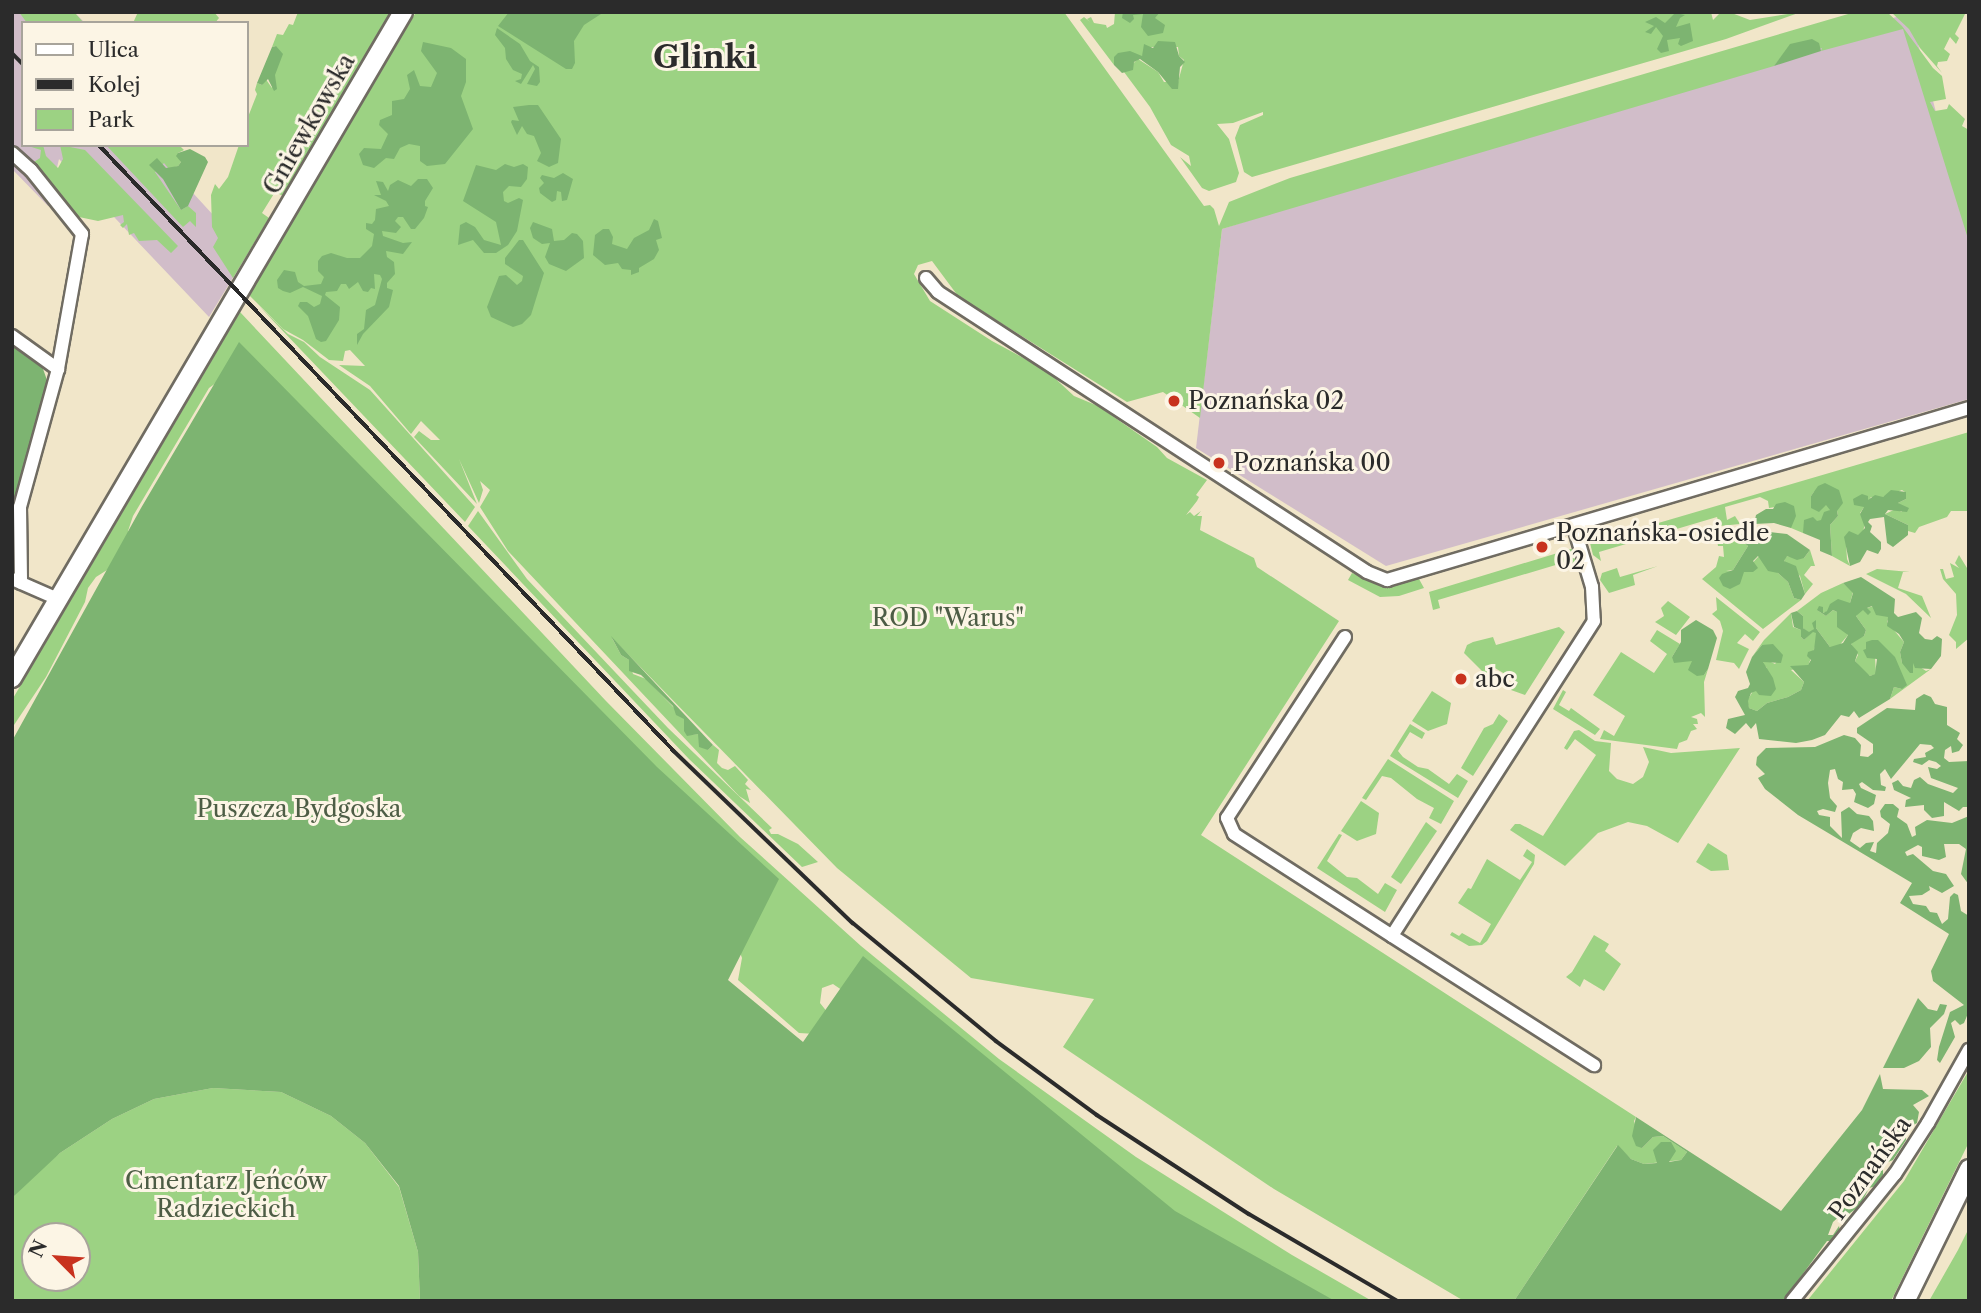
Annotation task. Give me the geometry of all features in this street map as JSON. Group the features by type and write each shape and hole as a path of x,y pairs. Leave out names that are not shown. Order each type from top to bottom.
{"highway":[{"path":"1903,1301 1969,1169"}],"main road":[{"name":"Gniewkowska","path":"12,678 403,12"}],"street":[{"path":"12,153 31,170 82,234 58,369 20,506 17,581 58,600"},
{"path":"926,278 938,292 1378,578 1396,579 1969,408"},
{"path":"12,336 58,369"},
{"path":"1392,936 1594,621 1592,587 1574,527"},
{"path":"1345,637 1230,810 1228,824 1234,834 1594,1065"},
{"name":"Poznańska","path":"1792,1301 1867,1213 1899,1168 1969,1050"}],"shaded area":[{"path":"12,12 74,12 83,21 21,21 21,147 151,147 248,253 209,317 59,159 48,206 12,169"},
{"path":"1910,13 1969,238 1969,399 1386,566 1196,448 1222,229 1764,56"}],"green space":[{"path":"19,12 74,12 82,21 26,21"},
{"path":"138,12 214,12 219,18 217,21 134,21"},
{"path":"298,12 392,12 283,196 275,192 262,213 269,218 233,278 213,247 218,238 212,227 211,195 215,184 219,189 228,177 238,147 248,147 248,117 257,94 257,83 262,85 265,78 272,88 276,46 272,47 277,34 283,35 289,24 293,25"},
{"name":"ROD \"Warus\"","path":"416,12 1064,12 1204,206 1210,205 1214,209 1219,226 1229,202 1290,178 1855,12 1887,12 1902,26 1942,76 1946,99 1930,102 1935,111 1947,109 1949,104 1965,119 1962,126 1969,130 1969,242 1903,29 1821,51 1822,48 1782,56 1774,66 1222,229 1200,418 1163,392 1127,402 958,296 932,261 918,265 914,274 930,301 992,341 1046,370 1074,396 1098,406 1157,447 1167,458 1207,480 1196,495 1199,497 1197,501 1186,515 1190,512 1194,516 1201,511 1197,516 1202,516 1200,530 1254,558 1257,567 1339,621 1201,835 1636,1117 1634,1121 1642,1148 1653,1137 1663,1136 1687,1152 1681,1160 1644,1164 1631,1159 1617,1146 1514,1301 1464,1301 1274,1189 1063,1047 1094,999 971,978 837,868 612,638 621,655 629,660 633,674 646,679 684,718 687,735 698,734 708,750 713,745 719,750 717,763 722,768 728,770 735,766 748,780 745,784 751,790 746,789 750,803 739,796 508,551 480,507 490,490 480,481 483,490 479,503 459,459 477,504 414,437 419,431 431,440 440,440 421,421 411,434 370,386 339,365 365,366 350,350 345,351 343,361 329,360 283,329 249,295"},
{"path":"509,12 601,14 584,25 574,41 575,63 572,69 566,69 498,26"},
{"path":"1115,12 1711,12 1713,20 1719,14 1729,12 1750,20 1801,12 1726,39 1252,177 1244,172 1235,138 1240,125 1263,115 1263,112 1233,123 1217,124 1229,139 1239,173 1236,182 1209,191 1202,188 1180,157 1191,166 1189,156 1171,145 1150,107 1124,72 1138,59 1158,72 1164,82 1178,82 1184,60 1179,56 1178,47 1149,47 1142,56 1114,57 1114,65 1080,20 1084,17 1090,22 1087,19 1091,17 1094,23 1106,25 1107,28 1114,24"},
{"path":"1123,12 1160,12 1155,18 1165,25 1163,33 1148,36 1141,27 1143,14 1133,15 1134,19 1130,23 1122,18"},
{"path":"1891,12 1966,12 1955,34 1959,38 1956,44 1950,37 1944,49 1950,54 1947,61 1938,62 1937,66 1942,73 1920,48 1909,29"},
{"path":"1675,13 1685,15 1680,18 1676,27 1690,23 1693,41 1681,46 1678,44 1680,38 1667,40 1669,51 1661,53 1657,49 1663,36 1656,27 1651,34 1645,32 1654,26 1645,22 1656,17 1665,23"},
{"path":"497,28 520,44 530,61 539,67 540,82 537,86 527,84 535,69 533,65 521,84 515,81 521,79 522,74 513,70 506,59 505,48 495,35"},
{"path":"1812,39 1819,43 1821,51 1774,66 1790,44"},
{"path":"1158,41 1175,42 1179,56 1185,62 1180,67 1178,89 1172,89 1158,72 1140,59 1134,62 1133,70 1122,73 1114,65 1114,57 1118,53 1130,51 1142,56 1144,44 1153,48"},
{"path":"423,42 451,48 466,59 466,82 461,96 473,129 445,164 427,166 420,161 420,146 409,144 400,148 394,159 386,158 374,168 363,165 359,154 364,148 381,149 388,134 379,125 380,120 392,115 392,101 404,99 410,89 407,75 414,70 420,86 431,87 437,73 421,51"},
{"path":"276,46 283,54 275,75 277,89 274,91 268,79 262,85 257,83 272,47"},
{"path":"538,105 561,139 558,163 549,167 537,161 541,153 534,136 527,134 522,126 517,135 511,122 519,121 513,107"},
{"path":"31,147 44,147 46,156 58,168 63,159 60,147 85,150 178,246 171,253 157,240 139,241 134,233 129,235 127,224 123,228 120,225 124,222 123,215 98,221 79,217 17,152 34,162 40,158 41,150"},
{"path":"108,147 181,147 184,150 178,153 181,162 178,166 169,169 164,163 155,172 181,210 188,206 196,213 196,227 190,221 183,227"},
{"path":"190,149 205,157 208,162 188,206 181,210 163,179 149,165 157,158 166,168 178,166 181,162 176,156 178,153"},
{"path":"505,164 514,167 523,164 528,167 527,179 521,187 509,186 503,192 504,201 508,203 519,198 523,200 517,231 508,245 496,253 484,253 473,240 458,245 460,225 466,222 475,227 484,240 501,245 496,222 463,201 476,165 496,170"},
{"path":"563,173 573,179 567,200 562,201 561,192 557,191 556,200 552,202 540,193 539,188 544,183 540,178 542,175 554,178"},
{"path":"418,179 427,179 433,188 425,201 425,206 428,207 424,218 415,229 411,229 403,217 398,217 395,221 401,227 396,233 382,231 383,236 403,243 412,242 403,254 386,251 387,257 394,262 395,274 387,283 387,288 393,290 389,307 363,334 357,345 357,334 364,329 366,310 375,305 382,279 380,275 374,274 375,289 371,288 368,292 363,291 358,282 349,289 346,284 341,284 337,291 326,292 325,295 340,307 339,320 326,341 316,339 308,316 298,306 300,302 307,302 314,307 320,304 322,296 303,287 290,293 283,291 278,288 277,280 284,270 295,272 298,282 304,286 321,284 324,277 318,271 318,261 322,256 331,253 347,258 360,258 372,246 374,234 366,229 366,223 372,224 375,220 376,209 389,206 386,201 374,195 381,195 376,181 383,182 388,191 390,185 398,180 411,186"},
{"path":"654,219 658,221 662,238 656,240 659,250 654,259 639,268 639,272 631,275 631,270 622,269 618,263 605,265 593,255 595,235 603,229 609,229 613,237 612,244 627,249 634,238 649,230"},
{"path":"533,222 552,229 554,241 564,240 572,233 577,234 583,241 584,258 566,271 549,264 545,257 550,243 542,244 533,238 530,228"},
{"path":"519,240 523,240 544,273 531,315 522,324 513,327 491,317 487,307 499,276 506,275 517,285 522,281 523,276 505,264 505,258"},
{"path":"260,307 288,334 304,342 320,357 370,390 475,507 465,522"},
{"path":"240,312 606,701 740,837 861,946 999,1059 1136,1157 1292,1255 1372,1301 1318,1301 1207,1240 833,984 822,988 820,1003 832,1018 816,1034 799,1033 738,980 742,958 737,944 224,377 209,388 133,516 128,531 131,539 115,565 96,577 88,588 85,602 46,677 12,728 12,700"},
{"path":"12,341 42,366 48,383 34,446 13,512 20,567 16,570 12,569"},
{"name":"Puszcza Bydgoska","path":"239,342 657,767 779,879 728,980 803,1042 863,956 1175,1211 1335,1301 420,1301 418,1252 399,1186 365,1143 331,1116 281,1092 213,1088 154,1099 112,1119 60,1153 12,1198 12,741 141,508"},
{"path":"1969,432 1969,511 1951,511 1947,517 1919,527 1915,533 1908,531 1908,525 1885,514 1896,509 1902,512 1898,503 1906,499 1905,492 1902,490 1883,497 1871,497 1860,513 1865,522 1863,533 1846,543 1850,566 1832,556 1830,525 1838,516 1837,511 1814,492 1811,496 1830,506 1830,510 1822,520 1803,533 1791,528 1775,507 1769,508 1768,501 1760,497 1725,507 1727,520 1735,516 1740,524 1720,526 1717,517 1599,552 1601,561 1593,555 1590,543"},
{"path":"1825,483 1839,490 1843,503 1837,511 1838,516 1830,525 1832,556 1820,551 1820,540 1803,533 1804,520 1813,517 1817,521 1821,520 1824,512 1830,510 1826,505 1819,512 1811,508 1811,496 1818,486"},
{"path":"1891,490 1906,492 1906,499 1898,503 1909,508 1907,512 1888,510 1885,514 1908,525 1908,535 1893,547 1887,543 1884,517 1870,519 1870,532 1881,542 1881,549 1878,554 1867,550 1860,562 1850,566 1844,537 1849,531 1858,535 1865,528 1860,514 1864,507 1854,505 1853,499 1862,494 1868,496 1868,500 1875,495 1883,497"},
{"path":"1785,502 1794,506 1796,516 1791,528 1774,523 1754,524 1756,515"},
{"path":"478,511 527,579 668,728 772,828 769,830 771,834 778,834 798,844 818,862 802,867 689,759 468,526"},
{"path":"1753,530 1787,534 1810,550 1804,558 1797,560 1787,556 1784,561 1796,566 1805,594 1801,600 1794,598 1788,582 1778,573 1768,571 1758,556 1753,561 1758,568 1753,572 1744,572 1740,584 1730,589 1723,586 1719,578 1733,570 1748,546 1735,536"},
{"path":"1737,533 1735,536 1748,546 1733,570 1726,571 1744,572 1759,556 1788,582 1794,598 1801,600 1763,629 1702,579 1716,567 1719,556 1724,557 1723,546 1718,546 1717,540"},
{"path":"1574,548 1578,564 1572,570 1569,561 1438,600 1440,608 1433,610 1429,592"},
{"path":"1810,550 1815,566 1811,566 1804,575 1813,584 1805,594 1800,576 1784,561 1786,556 1804,558"},
{"path":"1959,555 1967,568 1969,638 1956,649 1956,642 1949,635 1957,615 1956,594 1943,579 1940,569 1943,569 1946,579 1954,577 1950,563 1959,568 1955,563"},
{"path":"1658,566 1633,575 1635,585 1609,593 1600,580 1602,573 1617,568 1620,577"},
{"path":"1877,569 1910,572 1903,572 1898,588 1922,596 1931,618 1906,594 1866,574"},
{"path":"1352,573 1382,585 1419,579 1424,588 1399,596 1380,597 1348,580"},
{"path":"1861,577 1895,599 1894,613 1898,617 1916,612 1922,618 1919,633 1925,639 1932,640 1937,636 1942,639 1941,656 1931,669 1915,668 1913,663 1913,673 1910,673 1902,663 1900,652 1904,642 1899,634 1887,626 1888,617 1876,615 1872,606 1867,608 1871,612 1868,615 1863,610 1856,616 1866,630 1864,636 1851,644 1858,652 1855,661 1870,676 1875,674 1877,659 1867,658 1863,650 1866,649 1866,642 1878,640 1895,657 1907,685 1902,689 1894,687 1890,699 1859,718 1854,711 1849,717 1841,715 1825,735 1812,740 1796,743 1759,739 1756,723 1751,729 1746,723 1735,734 1726,728 1728,719 1745,715 1735,697 1738,691 1748,688 1750,684 1746,672 1752,657 1762,645 1773,644 1783,655 1781,663 1763,662 1776,689 1771,696 1759,695 1756,691 1751,693 1749,708 1757,711 1767,703 1801,690 1804,682 1790,666 1808,665 1811,660 1807,656 1808,652 1814,650 1816,633 1813,632 1804,640 1801,630 1794,627 1791,613 1797,611 1803,616 1803,628 1809,632 1814,629 1812,623 1816,620 1816,628 1830,647 1843,643 1848,635 1837,627 1837,612 1833,610 1826,616 1817,610 1819,606 1823,607 1823,613 1827,611 1830,604 1838,599 1850,603 1853,593 1843,583"},
{"path":"1843,583 1853,592 1850,603 1823,613 1817,610 1826,616 1833,610 1837,612 1848,635 1838,647 1830,647 1816,628 1809,633 1803,628 1803,616 1797,611 1821,593"},
{"path":"1716,597 1760,632 1753,641 1745,634 1737,643 1749,649 1739,669 1734,663 1716,660 1723,631 1720,621 1712,614 1717,610"},
{"path":"1668,601 1690,617 1676,635 1655,622 1664,616 1661,608"},
{"path":"1873,606 1889,617 1887,622 1904,642 1900,652 1902,663 1914,663 1926,671 1931,669 1890,699 1894,687 1902,689 1875,657 1876,674 1870,676 1864,672 1855,661 1858,655 1851,644 1853,640 1864,636 1866,630 1856,616 1859,611"},
{"path":"1791,613 1793,627 1801,630 1804,640 1813,631 1816,632 1816,644 1808,666 1791,670 1804,682 1801,690 1767,703 1757,711 1749,708 1747,701 1767,668 1762,663 1767,660 1775,664 1782,655 1762,645 1752,657 1764,640"},
{"path":"1696,620 1713,630 1717,638 1708,669 1704,675 1697,676 1688,670 1692,661 1674,663 1672,657 1681,642 1681,630"},
{"path":"1559,627 1565,632 1525,695 1511,690 1513,679 1495,668 1490,675 1485,674 1464,653 1467,645 1473,642 1493,637 1496,645"},
{"path":"1657,630 1680,644 1672,657 1692,661 1704,675 1708,669 1704,682 1705,717 1701,713 1691,717 1697,719 1698,724 1693,724 1697,729 1691,731 1687,740 1679,743 1677,749 1600,739 1604,730 1614,736 1625,716 1593,695 1621,652 1654,673 1667,654 1650,641"},
{"path":"611,636 713,745 708,750 699,747 698,734 687,736 684,719 676,715 673,706 641,675 629,671 629,660 621,655"},
{"path":"1563,690 1566,692 1559,705 1569,711 1571,708 1600,729 1595,735 1553,709"},
{"path":"1432,691 1451,703 1447,724 1428,731 1412,721"},
{"path":"1924,694 1931,697 1935,704 1947,707 1947,725 1960,733 1957,739 1963,745 1959,751 1952,753 1951,746 1945,750 1944,758 1949,762 1969,761 1969,807 1963,807 1959,811 1944,802 1944,816 1932,818 1924,810 1924,805 1905,807 1906,800 1911,798 1894,790 1892,783 1898,780 1903,786 1911,788 1914,780 1920,777 1928,784 1953,793 1958,788 1931,778 1928,767 1937,769 1941,766 1936,762 1929,760 1922,765 1913,762 1914,759 1926,757 1925,753 1934,748 1920,744 1891,779 1885,769 1880,774 1881,785 1886,787 1885,791 1873,790 1862,782 1859,784 1861,788 1876,795 1874,804 1868,808 1854,802 1856,794 1853,789 1842,790 1843,782 1838,779 1835,769 1830,770 1830,798 1837,806 1835,812 1823,809 1817,811 1819,815 1830,817 1830,826 1842,838 1841,812 1849,807 1857,814 1869,816 1873,821 1874,831 1861,828 1853,833 1850,841 1860,848 1866,843 1874,842 1870,851 1876,853 1877,843 1888,833 1890,824 1881,817 1880,811 1885,804 1893,804 1899,809 1897,817 1907,824 1912,837 1916,835 1915,827 1927,820 1952,823 1969,816 1969,885 1961,874 1966,849 1959,844 1944,844 1946,857 1939,860 1922,856 1922,847 1918,845 1905,852 1907,856 1913,854 1933,871 1946,874 1954,886 1942,893 1929,886 1930,890 1922,895 1909,896 1913,904 1926,906 1930,912 1937,913 1942,924 1948,919 1950,897 1954,893 1958,895 1961,911 1969,916 1969,1011 1964,1023 1960,1025 1955,1020 1951,1023 1955,1037 1940,1063 1937,1060 1939,1047 1950,1012 1964,1005 1933,981 1931,971 1949,934 1900,903 1912,883 1798,815 1765,789 1758,778 1765,774 1756,765 1757,757 1766,748 1815,747 1844,735 1855,738 1861,745 1860,756 1868,757 1873,753 1873,744 1857,733 1857,728 1887,708 1915,710 1916,699"},
{"path":"1499,714 1508,721 1473,776 1461,768 1484,728 1493,724"},
{"path":"1410,724 1425,733 1422,739 1410,732 1398,751 1418,767 1428,769 1449,784 1457,774 1468,781 1458,798 1390,756"},
{"path":"1579,730 1595,741 1611,743 1609,771 1617,779 1633,784 1643,777 1649,762 1643,747 1671,753 1740,748 1678,843 1647,826 1628,822 1598,833 1565,866 1510,830 1515,824 1520,824 1543,836 1596,755 1575,739 1567,750 1564,748 1574,731"},
{"path":"1388,759 1454,801 1441,824 1429,818 1434,808 1417,799 1391,778 1382,776 1366,800 1362,798"},
{"path":"1361,801 1379,813 1376,834 1357,841 1341,831"},
{"path":"1426,822 1437,831 1401,884 1391,877"},
{"path":"1339,834 1342,835 1327,861 1347,877 1357,878 1378,894 1385,883 1397,890 1385,912 1317,868"},
{"path":"1708,843 1727,855 1729,870 1711,871 1696,862"},
{"path":"1527,849 1535,855 1534,864 1487,941 1482,945 1469,946 1450,935 1452,932 1459,936 1462,933 1480,943 1491,924 1458,903 1468,888 1471,889 1487,859 1520,880 1532,862 1523,856"},
{"path":"1594,935 1609,944 1605,951 1621,964 1604,991 1584,979 1580,987 1566,977 1572,972"},
{"path":"1918,998 1928,1009 1937,1011 1940,1004 1947,1005 1944,1014 1930,1028 1931,1047 1919,1061 1904,1068 1883,1068"},
{"path":"1969,1070 1969,1142 1891,1301 1807,1301 1904,1181"},
{"path":"1880,1074 1883,1089 1922,1090 1929,1096 1913,1105 1919,1112 1917,1123 1906,1129 1906,1140 1893,1160 1883,1164 1883,1175 1876,1186 1869,1188 1860,1206 1850,1213 1845,1222 1842,1214 1833,1222 1828,1235 1833,1235 1839,1226 1840,1230 1833,1241 1827,1241 1783,1301 1514,1301 1618,1145 1631,1159 1644,1164 1657,1163 1653,1150 1661,1142 1671,1142 1676,1151 1669,1162 1681,1160 1687,1152 1663,1136 1653,1137 1642,1148 1636,1146 1632,1136 1636,1117 1781,1211 1862,1110"},
{"name":"Cmentarz Jeńców Radzieckich","path":"213,1088 281,1092 331,1116 365,1143 399,1187 418,1252 420,1301 12,1301 12,1198 33,1175 60,1153 112,1119 154,1099"},
{"path":"1969,1228 1969,1301 1929,1301 1958,1250"}],"railway":[{"path":"12,53 21,62"},
{"path":"101,147 674,751 853,923 996,1041 1097,1115 1249,1214 1398,1301"}],"place":[{"name":"Poznańska 02","path":"1174,401"},
{"name":"Poznańska 00","path":"1219,463"},
{"name":"Poznańska-osiedle 02","path":"1542,547"},
{"name":"abc","path":"1461,679"}],"district":[{"name":"Glinki","path":"705,57"}]}
